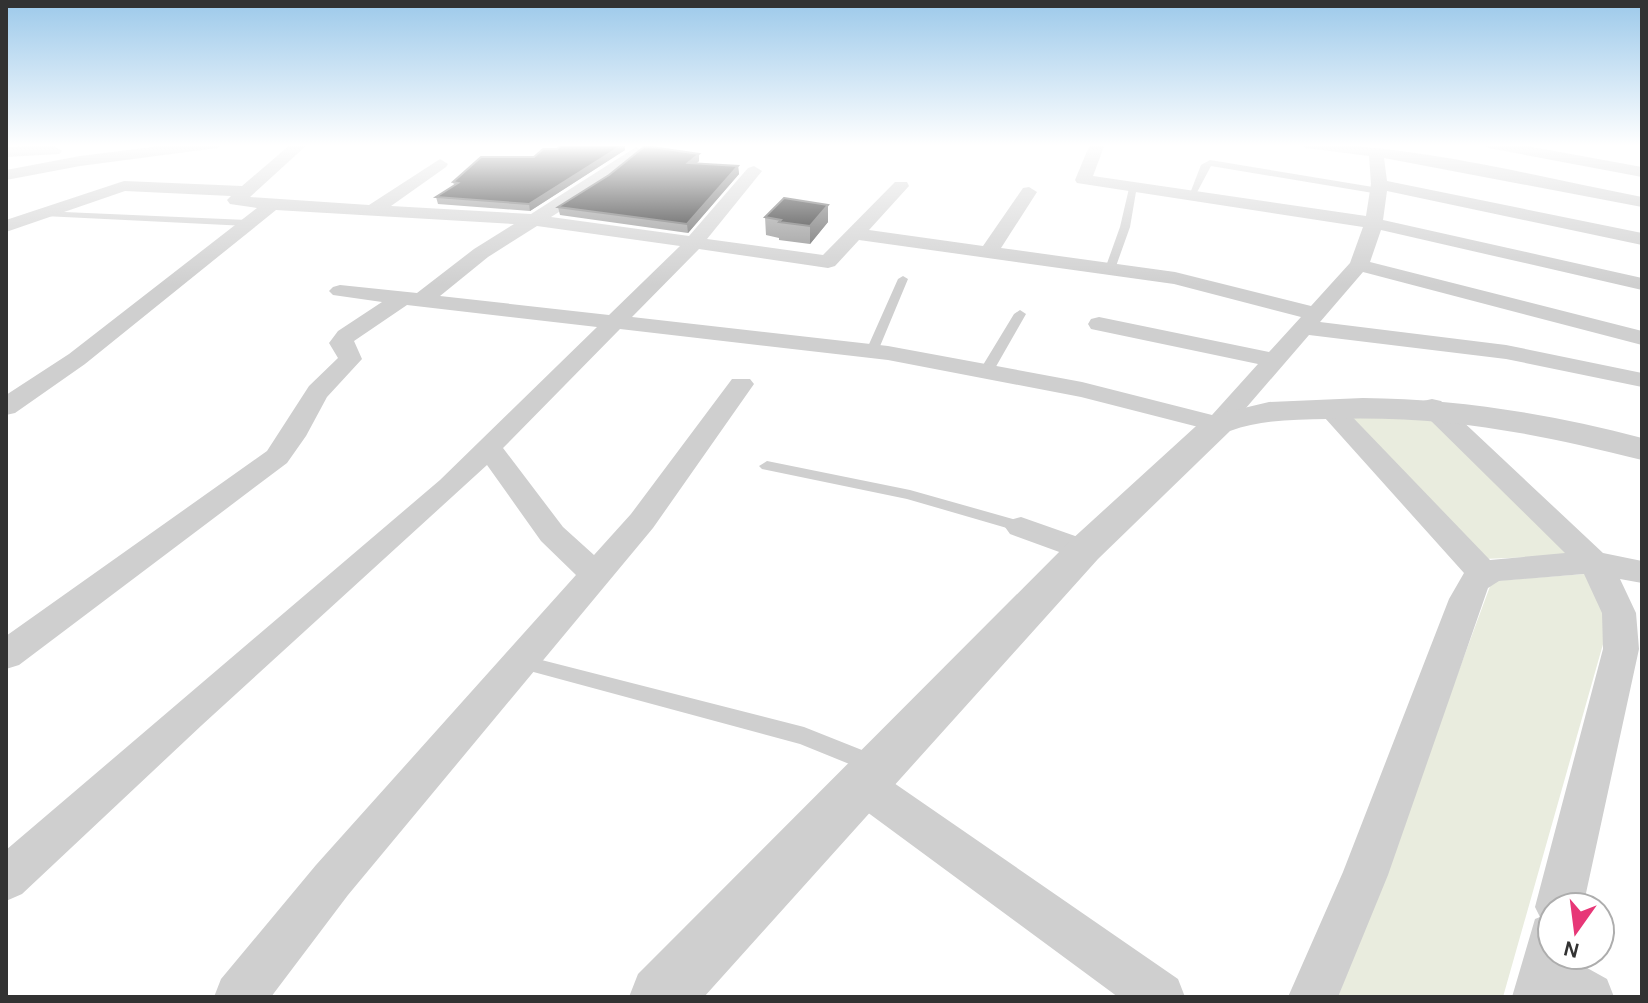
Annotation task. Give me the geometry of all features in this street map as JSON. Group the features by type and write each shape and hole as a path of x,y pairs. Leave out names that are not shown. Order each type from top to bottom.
{"street":[{"path":"6,226 110,191"},
{"path":"239,191 244,191"},
{"path":"244,191 236,200 272,205 534,220 828,262 896,191"},
{"path":"374,210 402,191"},
{"path":"6,655 277,457 292,441 314,397 350,359 341,343 346,336 411,300 581,191"},
{"path":"6,879 188,714 450,486 693,244 737,191"},
{"path":"1168,191 1374,223 1642,284"},
{"path":"661,997 1084,550 1218,424 1359,265 1374,223 1378,191"},
{"path":"1398,191 1642,239"},
{"path":"1581,191 1642,202"},
{"path":"989,251 1029,192"},
{"path":"12,399 77,359 272,205"},
{"path":"855,234 1175,278 1310,320 1494,350 1642,380"},
{"path":"1359,265 1642,338"},
{"path":"340,291 872,351 987,370 1218,424 1250,414 1329,408 1432,407 1521,420 1642,449"},
{"path":"1099,324 1274,360"},
{"path":"239,997 332,880 597,576 642,521 741,384"},
{"path":"1432,407 1593,562 1615,599 1623,631 1563,891"},
{"path":"1329,408 1484,574"},
{"path":"489,448 552,534 597,576"},
{"path":"1021,527 1084,550"},
{"path":"1313,997 1365,875 1475,581 1496,570 1593,562 1642,572"},
{"path":"871,776 1160,997"},
{"path":"1549,971 1589,997"}],"lane":[{"path":"1110,269 1125,227 1132,191"},
{"path":"44,213 247,223"},
{"path":"872,351 903,279"},
{"path":"987,370 1020,314"},
{"path":"767,466 910,495 1021,527"},
{"path":"522,662 804,736 871,776"}],"shaded area":[{"path":"1428,415 1577,555 1483,559 1350,417"},
{"path":"1585,574 1600,595 1607,630 1503,997 1338,997 1492,581"}],"building":[{"path":"446,191 550,191 529,204 436,197"},
{"path":"584,191 716,191 687,224 558,207"},
{"path":"784,198 828,205 810,226 765,217"}]}
